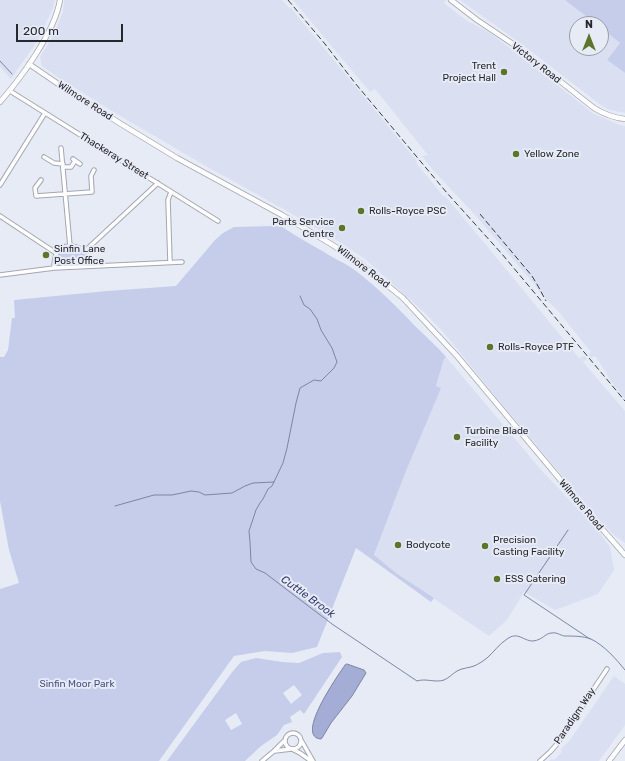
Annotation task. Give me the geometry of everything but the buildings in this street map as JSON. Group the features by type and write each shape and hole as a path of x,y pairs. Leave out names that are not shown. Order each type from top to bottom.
{"street":[{"path":"0,102 10,91 29,64 48,32 56,15 60,0"},
{"name":"Victory Road","path":"451,0 477,20 513,44 594,108 613,117 625,119"},
{"name":"Wilmore Road","path":"29,64 70,92 177,158 282,215 331,244 354,259 391,288 417,312 457,356 625,555"},
{"name":"Thackeray Street","path":"10,91 218,221"},
{"path":"0,185 45,113"},
{"path":"61,148 70,246"},
{"path":"44,157 63,166 71,167 74,160 80,164"},
{"path":"41,180 35,188 36,196 92,192 90,176 94,170"},
{"path":"54,268 56,253 63,247 70,246 83,250 87,249 158,183"},
{"path":"170,262 168,200 171,192"},
{"path":"0,216 56,253"},
{"path":"0,275 54,268 182,262"},
{"name":"Paradigm Way","path":"540,761 557,744 608,669"},
{"path":"262,761 274,752 284,741 287,735 293,732 301,739 312,761"},
{"path":"274,752 296,748 300,745 301,739"},
{"path":"610,761 625,740"},
{"path":"284,741 287,747 312,761"}],"shaded area":[{"path":"0,0 55,0 53,8 38,40 11,79 0,67"},
{"path":"64,0 282,0 289,8 290,7 416,160 417,164 443,196 445,196 579,358 585,356 587,359 583,362 625,411 625,543 615,536 602,523 445,334 426,314 365,259 335,239 112,111 42,66 40,57 54,34 63,12"},
{"path":"293,0 446,0 444,3 466,20 490,33 594,114 625,126 625,399 610,380 595,356 591,358 589,354 591,352 559,312 546,299 544,294 541,295 536,286 476,216 433,170 422,156 428,155 375,89 370,92"},
{"path":"460,0 565,0 586,16 569,16 569,56 609,56 609,34 620,43 607,60 625,73 625,113 610,110 602,106 523,45"},
{"path":"446,357 542,471 596,528 610,547 614,570 598,594 555,610 524,592 507,620 489,636 396,573 374,556 406,471 440,388 436,387 444,359"},
{"path":"347,664 364,670 366,673 352,696 331,723 321,739 314,736 313,728 315,717 328,692"},
{"path":"614,676 625,684 625,725 599,761 549,761 551,759 554,760 562,752 561,749 570,740"}],"green space":[{"path":"565,0 625,0 625,73 607,60 620,43 609,34 609,16 586,16"},
{"name":"Sinfin Moor Park","path":"234,227 282,227 356,271 387,298 446,357 444,359 436,386 441,388 406,471 374,555 396,573 434,598 431,602 356,548 317,647 292,653 265,651 234,656 159,761 0,761 0,589 19,583 9,550 0,501 0,357 4,357 8,350 12,318 15,318 14,300 176,286 215,240 223,233"},
{"path":"67,249 89,252 91,262 57,265 59,254"},
{"path":"340,652 342,657 304,714 300,710 290,717 292,722 284,725 277,735 261,746 245,761 167,761 241,662 256,658 299,663 323,653","holes":["294,685 302,695 291,704 283,693","236,713 242,724 231,730 225,720"]}],"waterway":[{"name":"Cuttle Brook","path":"0,61 12,74"},
{"name":"Cuttle Brook","path":"300,296 304,305 310,309 317,319 321,330 332,348 337,362 334,368 321,381 314,380 300,388 283,463 272,486 268,489 256,510 249,531 251,562 256,569 265,573 332,624 417,681 444,680 459,670 472,667 487,658 501,643 511,637 517,636 533,641 550,633 591,639 606,649 625,670"},
{"path":"115,506 154,495 172,495 191,491 199,492 205,495 232,493 253,483 274,482"},
{"path":"568,530 524,595 590,639"}],"railway":[{"path":"288,0 447,193 502,254 625,401"},
{"path":"480,214 532,276 546,301"}],"place":[{"name":"Trent Project Hall","path":"504,72"},
{"name":"Yellow Zone","path":"516,154"},
{"name":"Rolls-Royce PSC","path":"361,211"},
{"name":"Parts Service Centre","path":"342,228"},
{"name":"Sinfin Lane Post Office","path":"46,255"},
{"name":"Rolls-Royce PTF","path":"490,347"},
{"name":"Turbine Blade Facility","path":"457,437"},
{"name":"Bodycote","path":"398,545"},
{"name":"Precision Casting Facility","path":"485,546"},
{"name":"ESS Catering","path":"497,579"}]}
